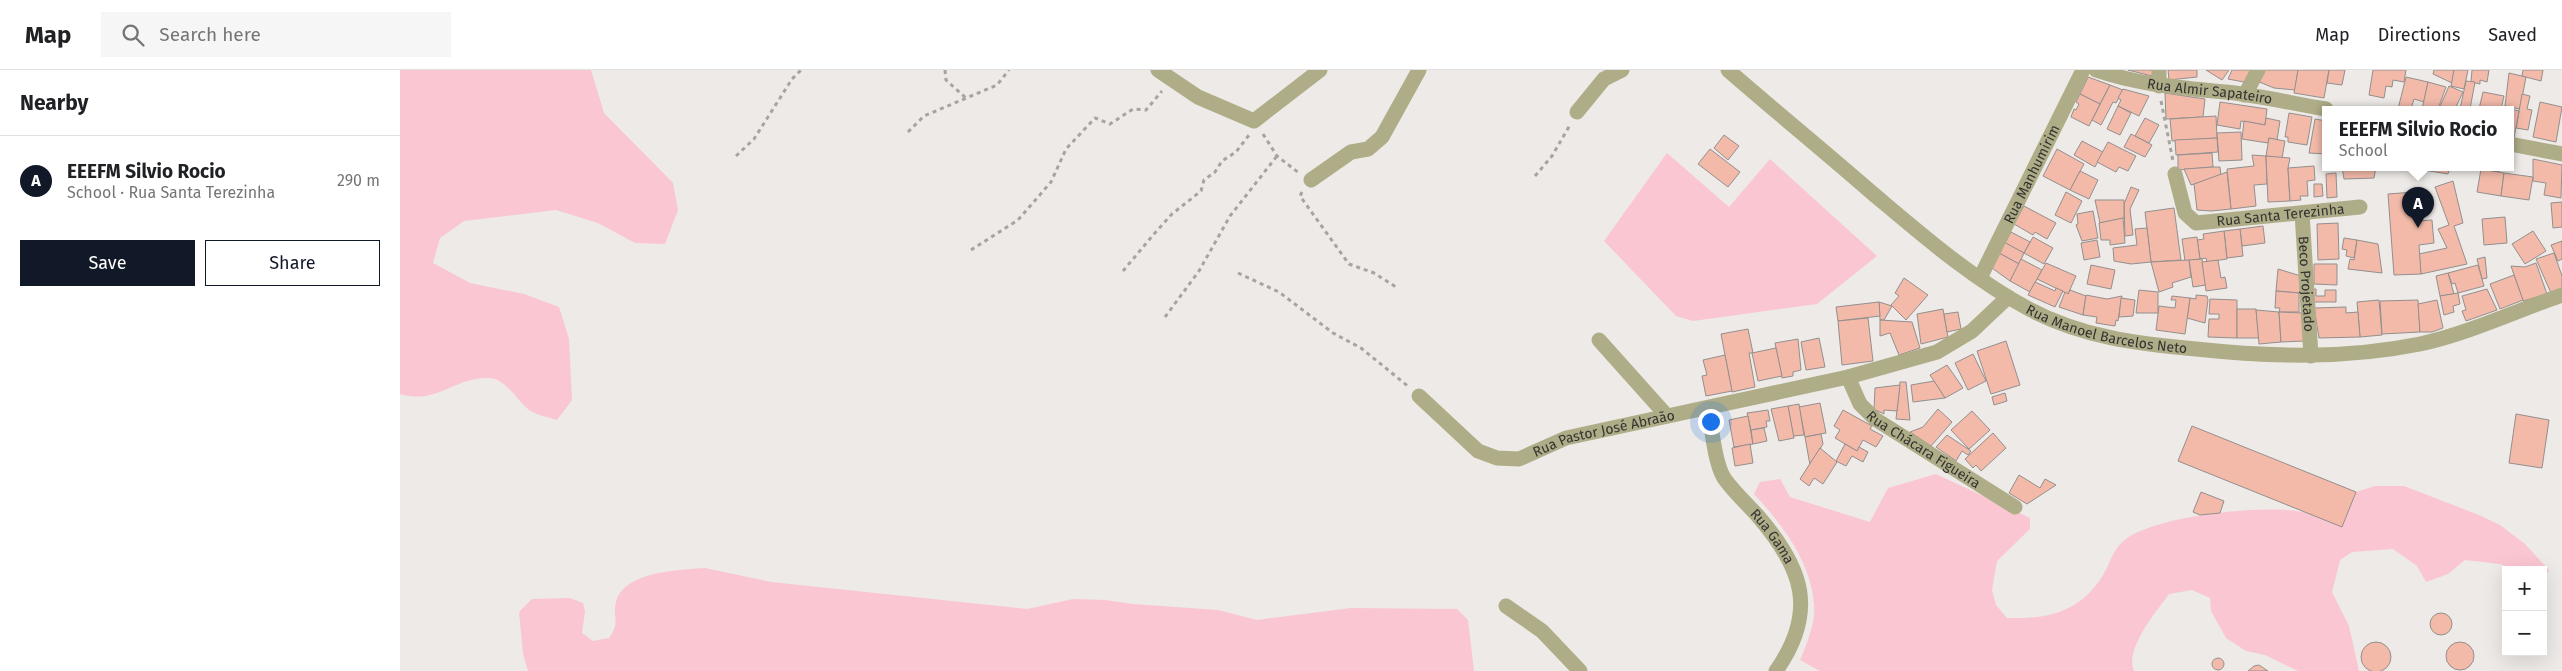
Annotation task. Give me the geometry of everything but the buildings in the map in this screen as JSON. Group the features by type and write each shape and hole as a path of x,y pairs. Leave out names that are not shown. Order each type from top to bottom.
{"street":[{"path":"1158,70 1198,97 1256,123 1320,70"},
{"path":"1311,180 1351,152 1368,148 1382,137 1419,70"},
{"path":"1577,112 1604,80 1622,70"},
{"name":"Rua Manhumirim","path":"1980,278 2083,70"},
{"name":"Rua Almir Sapateiro","path":"2096,70 2130,81 2158,86 2245,95 2322,108"},
{"path":"2158,86 2159,70"},
{"path":"2245,95 2258,70"},
{"name":"Rua Manoel Barcelos Neto","path":"1735,72 1929,241 1980,278 2008,297 2052,320 2118,340 2262,356 2311,356 2401,347 2429,342 2562,295"},
{"path":"2514,145 2562,154"},
{"name":"Rua Santa Terezinha","path":"2175,174 2185,213 2192,221 2201,223 2360,207"},
{"name":"Beco Projetado","path":"2302,213 2311,356"},
{"name":"Rua Pastor José Abraão","path":"1419,396 1478,451 1487,456 1507,460 1531,455 1549,444 1566,438 1848,377 1937,352 1954,344 1972,331 2008,297"},
{"path":"1599,340 1667,416"},
{"name":"Rua Chácara Figueira","path":"1848,377 1860,404 1875,419 2014,507"},
{"name":"Rua Gama","path":"1708,408 1723,476 1775,539 1800,590 1799,627 1789,651 1779,668"},
{"path":"1506,606 1542,631 1580,671"}],"path":[{"path":"736,156 754,139 792,78 801,70"},
{"path":"945,70 946,80 967,99"},
{"path":"908,132 924,116 996,86 1009,70"},
{"path":"971,250 1018,220 1051,182 1066,150 1095,118 1110,124 1133,109 1146,110 1172,80"},
{"path":"2158,86 2175,174"},
{"path":"1535,176 1552,156 1577,112"},
{"path":"1123,271 1172,214 1201,191 1204,180 1215,172 1222,161 1236,152 1256,123 1278,156 1311,180 1300,196 1350,264 1374,273 1396,287"},
{"path":"1165,317 1199,271 1230,216 1278,156"},
{"path":"1238,273 1279,292 1333,333 1361,348 1419,396"}],"shaded area":[{"path":"400,70 591,70 604,113 673,183 678,210 665,244 635,243 598,223 556,210 464,221 440,238 433,263 470,283 524,294 559,307 569,339 572,400 557,420 531,411 505,385 489,378 465,382 425,396 400,394"},
{"path":"1667,153 1729,207 1770,159 1877,256 1817,304 1693,321 1676,316 1604,241"},
{"path":"1936,474 2030,518 2030,529 1997,561 1992,590 1996,605 2007,618 2049,615 2072,606 2083,599 2102,577 2121,543 2141,531 2187,518 2241,511 2267,510 2290,510 2307,513 2342,526 2356,492 2375,486 2404,486 2479,515 2500,525 2525,544 2545,566 2505,566 2465,560 2448,574 2426,582 2417,566 2393,549 2352,552 2340,560 2332,592 2349,626 2359,671 2298,671 2265,655 2246,651 2226,638 2211,611 2210,598 2192,590 2169,594 2157,610 2138,641 2132,662 2134,671 1820,671 1800,660 1807,644 1814,616 1814,599 1810,582 1804,566 1787,535 1754,494 1760,482 1780,479 1790,497 1870,522 1888,488"},
{"path":"705,568 771,582 1027,609 1073,599 1105,600 1133,604 1218,610 1257,620 1351,608 1457,609 1468,620 1474,671 528,671 523,654 519,612 532,599 570,598 583,603 585,612 582,633 593,641 609,638 613,633 615,628 616,602 621,592 630,584 641,578 668,571"}],"place":[{"name":"EEEFM Silvio Rocio","path":"2418,228"}]}
